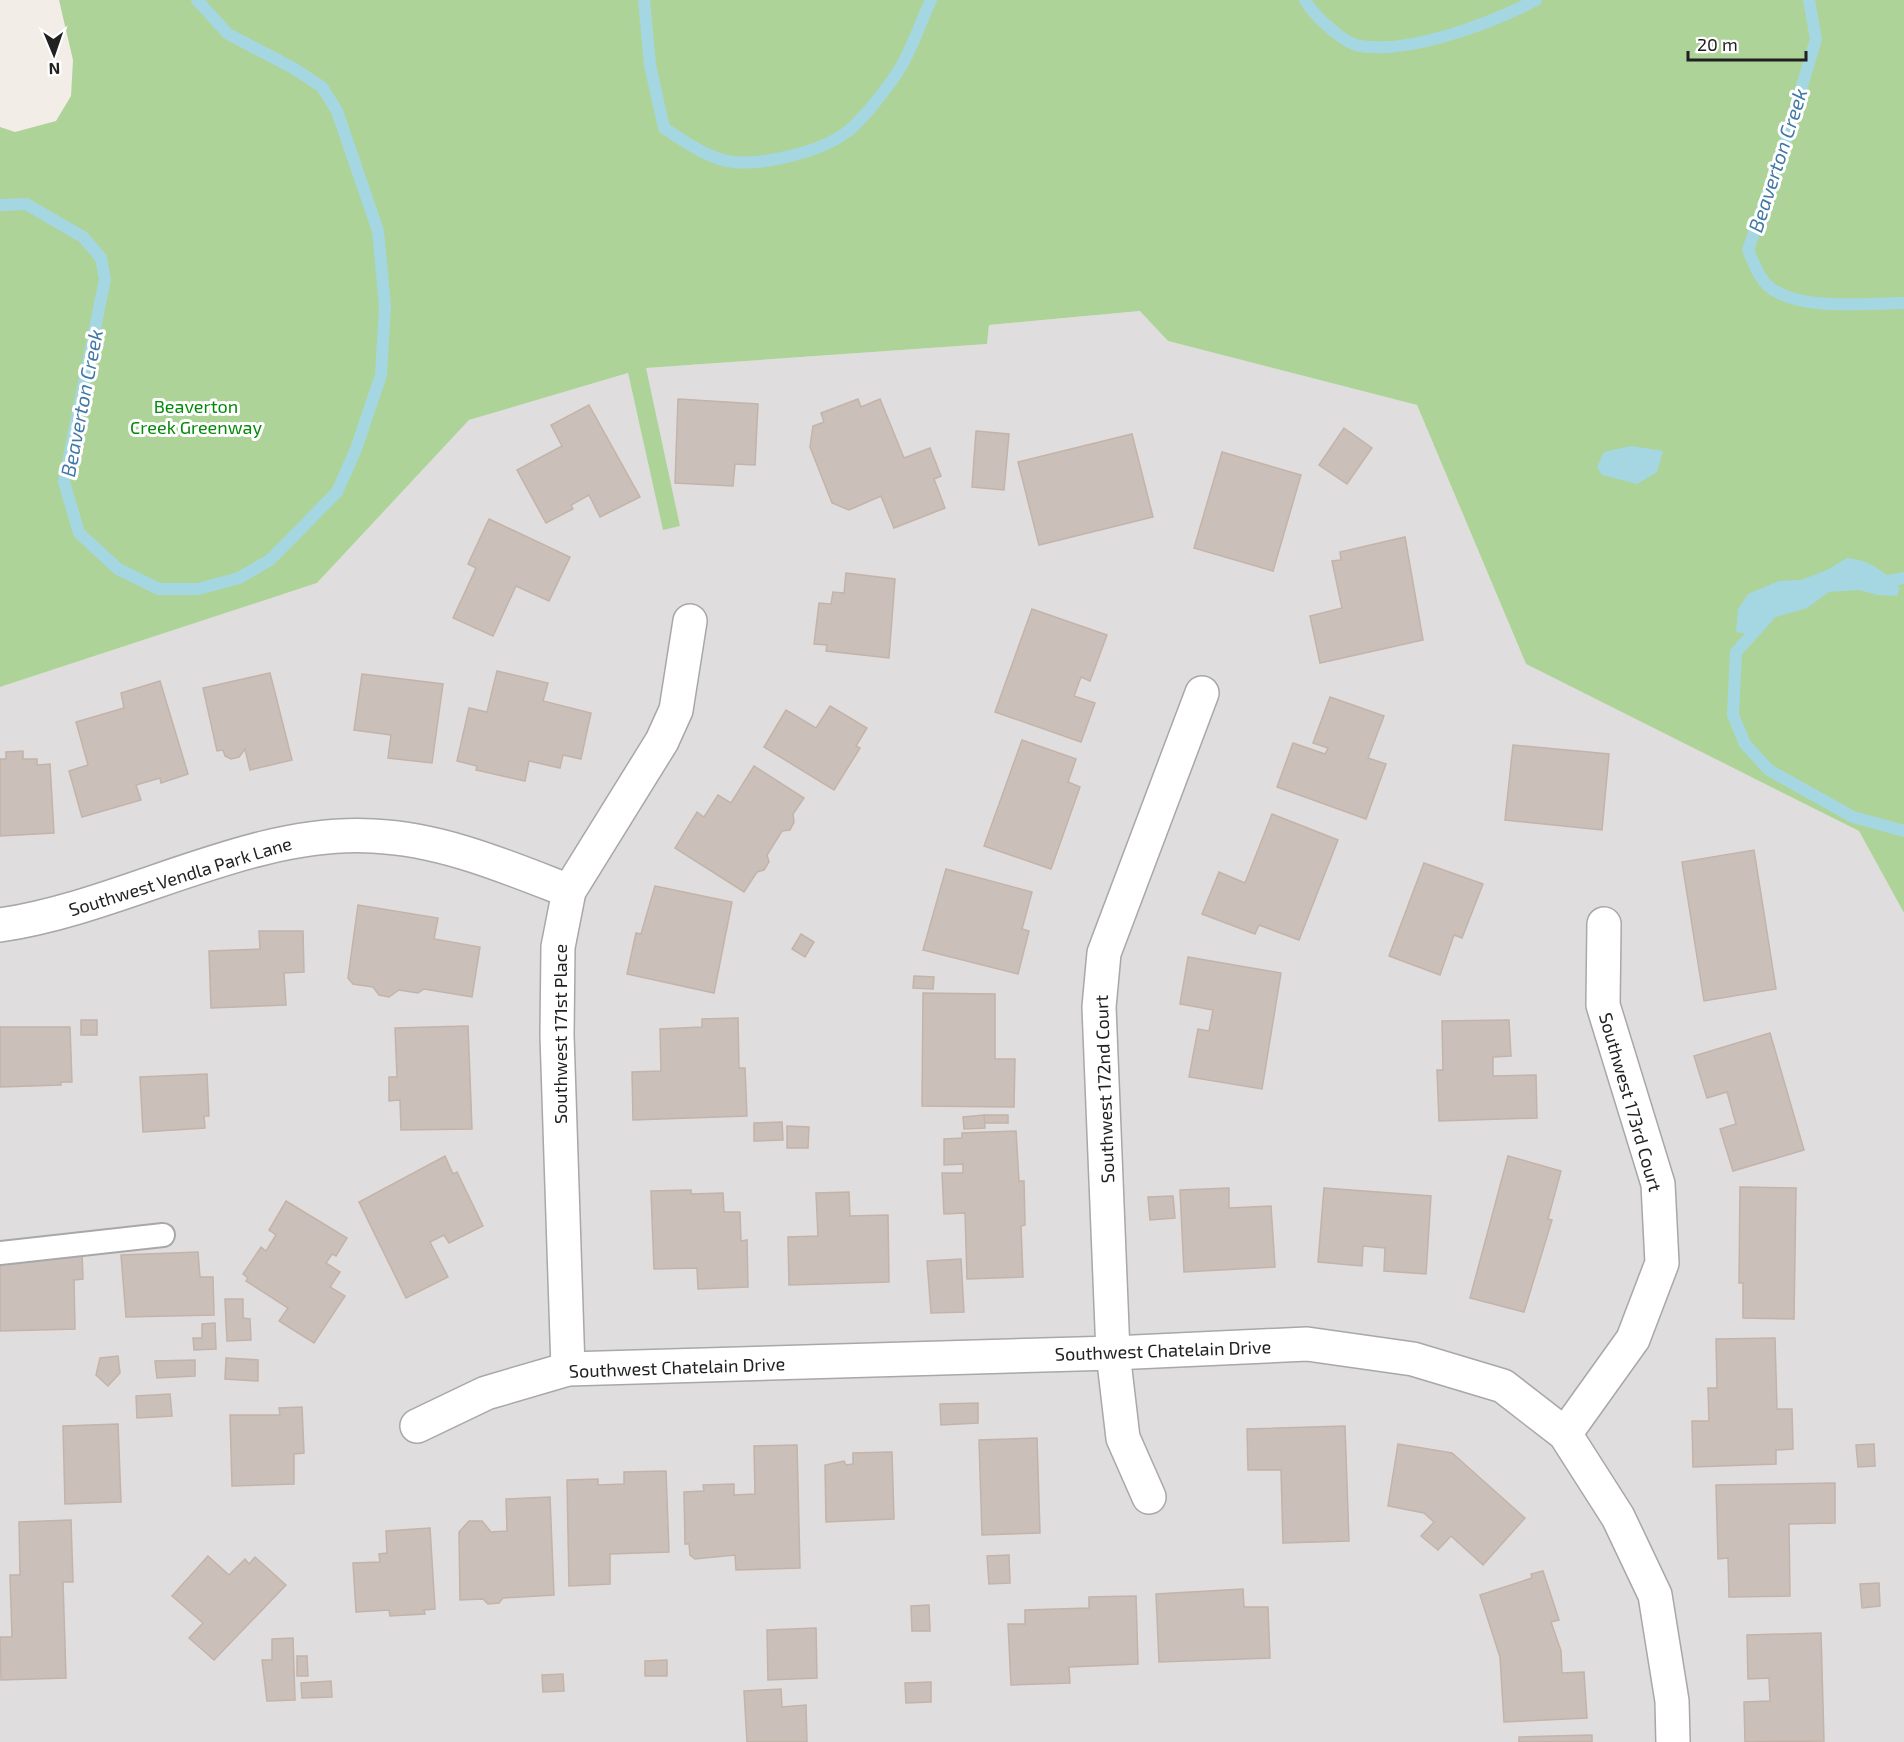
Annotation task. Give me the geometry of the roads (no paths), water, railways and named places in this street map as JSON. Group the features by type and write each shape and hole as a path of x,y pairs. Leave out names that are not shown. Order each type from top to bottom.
{"street":[{"name":"Southwest 171st Place","path":"568,1369 556,1035 558,947 569,891 662,741 676,710 690,621"},
{"name":"Southwest 172nd Court","path":"1149,1497 1123,1438 1113,1353 1099,1007 1104,953 1202,693"},
{"name":"Southwest Vendla Park Lane","path":"0,925 70,910 282,842 328,836 374,836 414,841 477,856 569,891"},
{"name":"Southwest 173rd Court","path":"1565,1434 1633,1339 1662,1263 1658,1184 1603,1005 1604,924"},
{"name":"Southwest Chatelain Drive","path":"417,1426 486,1393 568,1369 1113,1353 1307,1344 1413,1359 1503,1386 1565,1434 1618,1517 1655,1595 1672,1701 1673,1742"}],"lane":[{"path":"0,1253 163,1235"}],"water":[{"path":"1631,446 1663,451 1657,472 1637,484 1602,475 1597,467 1604,452"},
{"path":"1847,558 1863,561 1883,572 1900,588 1897,596 1878,595 1859,590 1829,592 1807,608 1776,617 1749,634 1736,632 1738,609 1748,594 1779,581 1801,580 1827,570"}],"waterway":[{"name":"Beaverton Creek","path":"0,205 26,204 83,237 101,258 105,279 64,482 79,533 118,569 159,589 198,589 239,578 270,560 337,492 356,449 381,375 385,306 378,231 337,111 322,87 293,68 228,34 197,0"},
{"name":"Beaverton Creek","path":"644,0 650,65 664,128 716,158 734,162 775,159 806,152 851,129 899,71 931,0"},
{"name":"Beaverton Creek","path":"1305,0 1321,20 1345,40 1360,46 1380,47 1403,45 1450,35 1497,18 1536,0"},
{"name":"Beaverton Creek","path":"1809,0 1816,39 1786,140 1748,250 1764,282 1786,296 1818,303 1904,303"},
{"name":"Beaverton Creek","path":"1879,583 1904,578"},
{"name":"Beaverton Creek","path":"1767,618 1736,652 1733,715 1745,744 1769,770 1853,817 1904,831"}],"park label":[{"name":"Beaverton Creek Greenway","path":"196,416"}]}
